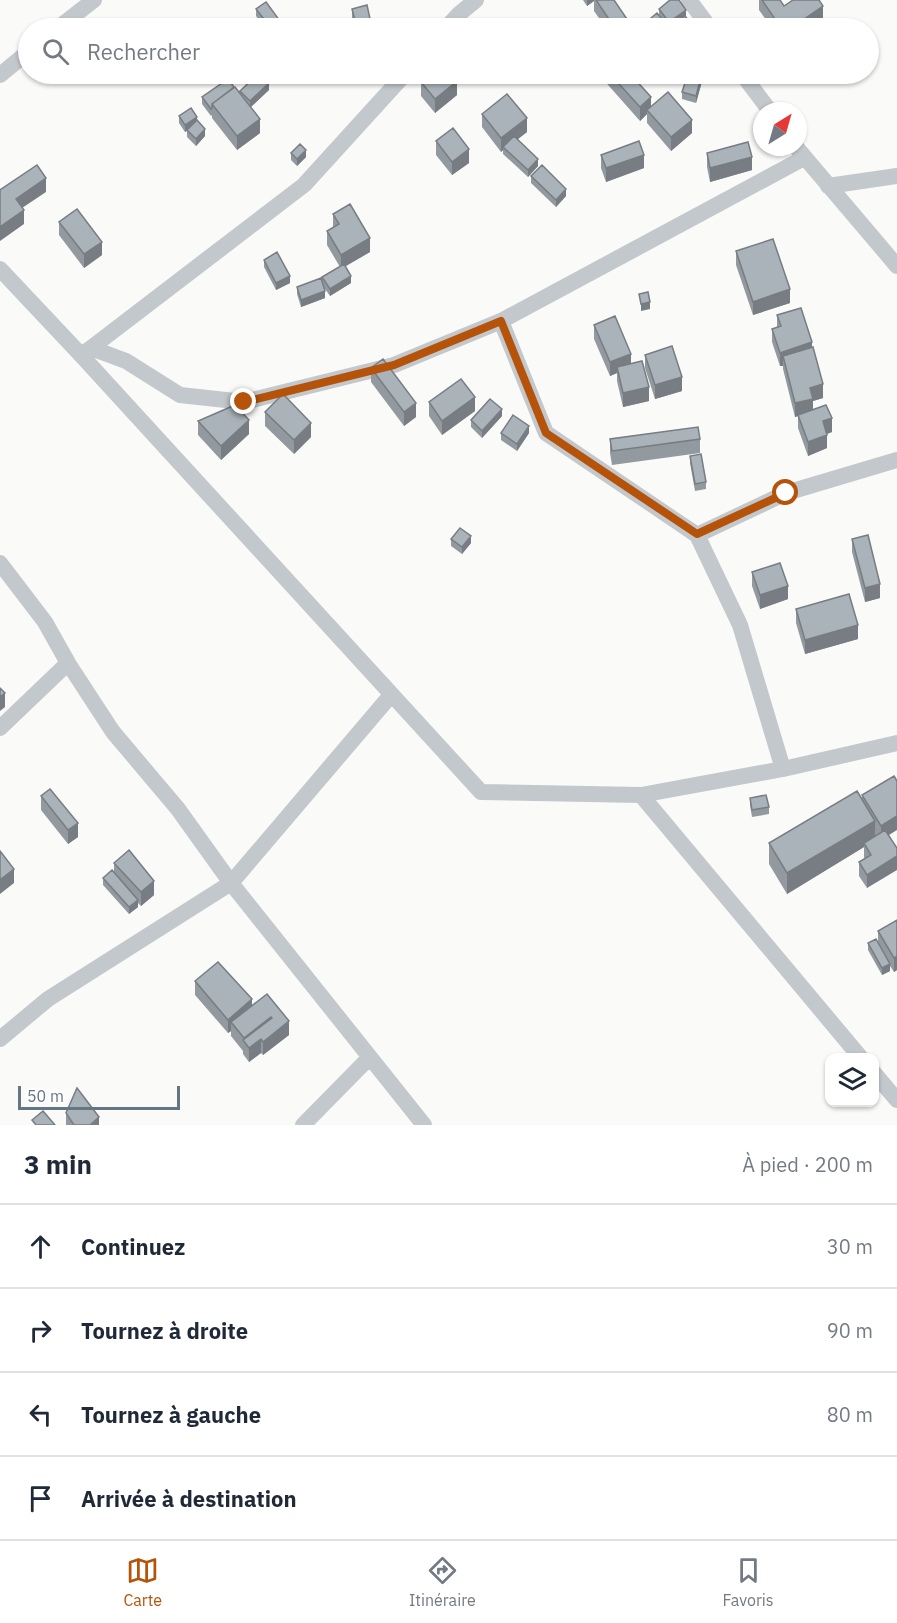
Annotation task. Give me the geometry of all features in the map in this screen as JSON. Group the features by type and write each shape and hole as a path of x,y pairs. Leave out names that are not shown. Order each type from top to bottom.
{"street":[{"path":"71,18 94,0"},
{"path":"455,18 476,0"},
{"path":"689,0 702,18"},
{"path":"0,75 18,60"},
{"path":"86,351 304,185 396,84"},
{"path":"750,84 763,102"},
{"path":"86,351 126,361 180,395 244,402 394,365 501,321 795,156"},
{"path":"803,156 897,266"},
{"path":"828,186 897,176"},
{"path":"0,269 86,351 391,695 481,792 641,795 783,769 897,743"},
{"path":"501,321 546,433 697,534 740,625 783,769"},
{"path":"697,534 786,493 897,460"},
{"path":"0,563 45,622 68,663 113,732 178,809 231,883 424,1125"},
{"path":"0,728 68,663"},
{"path":"0,1040 48,999 231,883 391,695"},
{"path":"641,795 857,1053"},
{"path":"303,1125 369,1058"},
{"path":"879,1079 897,1100"}],"building":[{"path":"596,0 614,0 626,18 608,18"},
{"path":"670,0 679,0 686,10 675,18 666,18 659,9"},
{"path":"762,0 780,0 784,6 793,0 819,0 823,6 806,18 774,18"},
{"path":"266,2 278,18 263,18 256,9"},
{"path":"367,5 370,18 354,18 352,9"},
{"path":"657,13 661,18 651,18"},
{"path":"221,84 232,84 234,87 212,104 211,109 202,97"},
{"path":"247,84 268,84 250,101 240,91"},
{"path":"423,84 453,84 435,99"},
{"path":"619,84 639,84 651,97 640,107"},
{"path":"685,84 699,84 696,96 682,92"},
{"path":"235,87 260,119 237,136 212,104"},
{"path":"668,92 692,120 671,137 647,110"},
{"path":"507,94 527,118 501,138 482,114"},
{"path":"191,108 197,117 185,125 179,116"},
{"path":"197,120 205,129 196,139 187,130"},
{"path":"453,128 469,149 452,162 436,141"},
{"path":"514,136 538,159 528,170 503,147"},
{"path":"639,141 644,155 606,168 601,155"},
{"path":"748,142 752,157 710,168 707,153"},
{"path":"300,144 306,150 297,159 291,153"},
{"path":"37,165 46,178 16,199 24,210 0,227 0,190"},
{"path":"542,165 566,189 556,200 531,176"},
{"path":"350,204 370,238 341,255 327,231 339,224 333,214"},
{"path":"77,209 102,242 84,254 59,222"},
{"path":"773,239 790,289 753,302 736,251"},
{"path":"277,252 290,276 276,283 264,260"},
{"path":"344,264 351,276 330,289 322,277"},
{"path":"321,278 325,291 301,300 297,287"},
{"path":"648,292 650,302 641,304 639,294"},
{"path":"801,308 812,342 780,353 772,329 781,326 777,315"},
{"path":"615,316 631,354 610,362 594,325"},
{"path":"672,346 682,377 655,385 645,355"},
{"path":"813,347 823,384 810,388 813,399 795,403 783,356"},
{"path":"383,359 416,403 404,412 371,368"},
{"path":"642,361 649,387 623,393 617,367"},
{"path":"461,379 475,397 442,421 429,402"},
{"path":"283,394 311,423 294,440 265,412"},
{"path":"490,399 502,409 482,431 471,420"},
{"path":"235,405 249,420 221,446 198,421"},
{"path":"826,405 832,418 823,421 827,435 808,442 798,415"},
{"path":"513,415 529,426 517,444 501,433"},
{"path":"698,427 700,439 612,451 610,439"},
{"path":"701,454 706,482 695,484 690,456"},
{"path":"460,528 471,536 462,547 451,539"},
{"path":"868,535 880,584 865,588 852,539"},
{"path":"780,563 788,586 760,595 752,572"},
{"path":"849,594 858,625 805,640 796,609"},
{"path":"894,776 897,781 897,816 881,826 862,795"},
{"path":"50,789 78,823 68,830 41,796"},
{"path":"857,791 875,821 787,873 769,843"},
{"path":"766,795 769,807 752,810 750,798"},
{"path":"885,830 897,848 897,856 867,875 859,862 871,855 864,843"},
{"path":"129,850 154,881 141,892 114,863"},
{"path":"0,851 14,869 0,880"},
{"path":"112,870 138,900 129,907 103,878"},
{"path":"897,920 897,956 894,958 878,931"},
{"path":"876,939 890,964 882,968 868,943"},
{"path":"218,962 252,999 228,1020 195,981"},
{"path":"267,994 289,1021 263,1042 261,1039 249,1048 243,1040 272,1018 244,1038 231,1022"},
{"path":"77,1088 99,1117 90,1125 74,1125 66,1113"},
{"path":"43,1111 55,1125 36,1125 32,1120"}],"route":[{"path":"244,402 394,365 501,321 546,433 697,534 786,493"}]}
